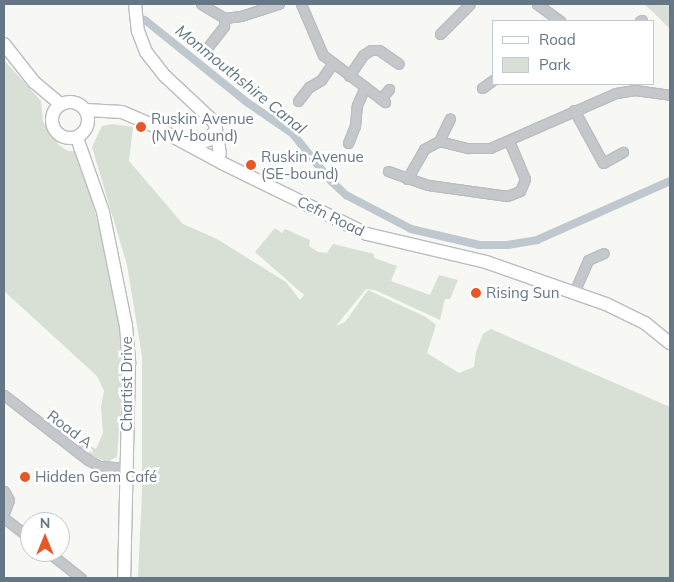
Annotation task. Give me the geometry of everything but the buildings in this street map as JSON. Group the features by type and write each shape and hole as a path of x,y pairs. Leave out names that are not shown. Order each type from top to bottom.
{"main road":[{"path":"136,4 138,31 146,52 165,76 213,120 216,130 206,149"},
{"path":"4,44 34,82 61,104 76,103 86,110 88,126 77,138 61,136 54,130 53,114 61,104"},
{"name":"Cefn Road","path":"86,110 122,112 206,149 240,169 367,234 486,262 574,292 631,315 670,343"},
{"path":"206,149 208,140 216,130"},
{"name":"Chartist Drive","path":"77,138 103,212 126,326 129,364 124,578"},
{"name":"Cefn Road","path":"206,149 240,169"}],"street":[{"path":"201,4 224,18 241,16 279,4"},
{"path":"301,4 319,49 332,64 383,101 388,89"},
{"path":"440,34 470,4"},
{"path":"539,4 559,20"},
{"path":"207,48 224,26 224,18"},
{"path":"349,76 363,55 371,50 379,50 399,64"},
{"path":"298,101 309,87 321,80 332,64"},
{"path":"482,88 492,81"},
{"path":"612,85 616,93"},
{"path":"348,144 355,126 356,105 365,87"},
{"path":"439,140 480,149 509,141 574,110 616,93 635,90 670,95"},
{"path":"574,110 603,163 623,152"},
{"path":"407,179 424,149 439,140 450,118"},
{"path":"388,171 407,179 435,186 507,196 520,191 525,179 509,141"},
{"path":"574,292 588,260 604,253"},
{"name":"Road A","path":"4,395 88,460 100,466 127,468"},
{"path":"4,491 9,500 4,514"},
{"path":"4,518 20,530"},
{"path":"61,562 81,578"}],"green space":[{"path":"644,4 670,4 670,29 654,13"},
{"path":"4,60 41,101 43,122 59,145 68,151 79,151 110,270 122,340 121,401 117,457 107,462 90,455 51,425 96,449 103,433 101,407 104,391 97,376 4,291"},
{"path":"112,124 133,127 129,161 183,224 217,239 286,282 300,300 304,295 255,252 275,228 282,233 285,229 310,240 309,246 318,252 327,253 333,244 374,254 374,258 397,266 391,281 430,295 439,275 458,280 450,299 445,299 440,320 375,290 366,289 336,326 345,322 368,290 426,317 436,325 427,353 459,373 474,367 476,352 483,334 491,329 670,407 670,578 138,578 142,492 142,356 127,265 92,147 102,126"}],"waterway":[{"name":"Monmouthshire Canal","path":"145,20 248,103 292,133 331,181 346,195 411,229 479,245 507,245 537,240 670,181"}],"place":[{"name":"Ruskin Avenue (NW-bound)","path":"141,127"},
{"name":"Ruskin Avenue (SE-bound)","path":"251,165"},
{"name":"Rising Sun","path":"476,293"},
{"name":"Hidden Gem Café","path":"25,477"}]}
